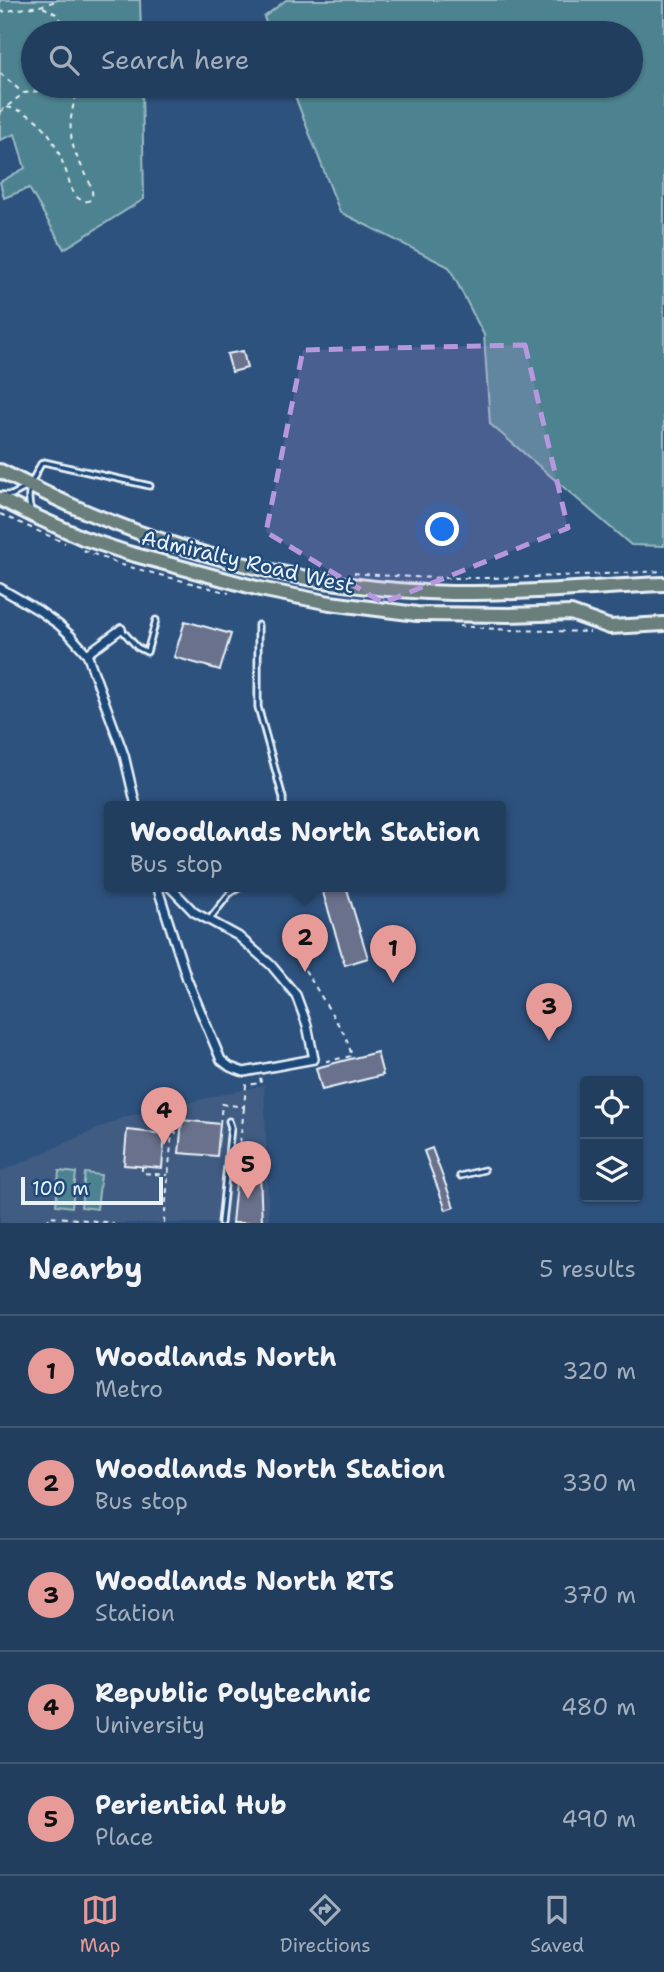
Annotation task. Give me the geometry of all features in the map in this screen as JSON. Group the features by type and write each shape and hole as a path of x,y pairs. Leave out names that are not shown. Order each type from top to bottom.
{"main road":[{"name":"Admiralty Road West","path":"0,471 95,516 160,541 284,574 356,585 449,593 664,584"},
{"name":"Admiralty Road West","path":"0,497 83,538 128,553 260,589 330,603 417,614 509,615 571,612 610,628 664,624"}],"street":[{"path":"0,588 59,625 87,654 124,755 135,801"},
{"path":"87,654 121,629"},
{"path":"159,892 187,979 221,1060 244,1072 314,1059 307,1025 296,995 271,965 238,936 194,912 175,892"}],"lane":[{"path":"32,515 28,503 30,485 41,464 47,462 150,486"},
{"path":"0,497 22,491 30,485"},
{"path":"121,629 137,647 147,652 156,620"},
{"path":"258,625 258,706 283,801"},
{"path":"209,920 232,892"},
{"path":"221,1223 231,1127 229,1121"},
{"path":"460,1176 484,1170"}],"path":[{"path":"0,12 59,0"},
{"path":"40,6 56,14 61,20 70,21"},
{"path":"0,73 21,90"},
{"path":"0,112 21,95"},
{"path":"6,107 19,109 43,124 50,134 72,190 85,202 92,196 91,185 74,152 70,137 72,107 75,98"},
{"path":"353,573 438,579 664,571"},
{"path":"244,1107 237,1169 253,1173"},
{"path":"164,1223 172,1133 180,1133"},
{"path":"142,1166 142,1172 168,1175"},
{"path":"48,1223 49,1216 114,1223"}],"highlighted area":[{"path":"525,345 568,528 383,603 266,532 303,350"}],"shaded area":[{"path":"264,1085 269,1223 0,1223 0,1172 124,1117"}],"green space":[{"path":"0,0 140,0 141,21 21,21 21,98 142,98 144,199 64,249 29,188 4,198 0,182 25,168 15,134 0,140"},
{"path":"286,0 664,0 664,546 631,545 490,424 484,335 449,267 340,212 296,98 643,98 643,21 266,21 264,17"},
{"path":"59,1171 76,1173 72,1207 56,1205"},
{"path":"85,1173 101,1175 97,1209 81,1207"}],"building":[{"path":"243,351 247,368 232,372 227,354"},
{"path":"185,621 231,634 220,670 174,657"},
{"path":"323,892 348,892 368,958 345,965"},
{"path":"377,1052 383,1075 322,1090 316,1068"},
{"path":"182,1120 220,1124 217,1156 179,1153"},
{"path":"127,1130 165,1134 162,1168 124,1165"},
{"path":"432,1148 454,1207 446,1210 424,1151"},
{"path":"237,1172 260,1174 262,1223 232,1223"}],"place":[{"name":"Woodlands North Station","path":"305,972"},
{"name":"Woodlands North","path":"393,983"},
{"name":"Woodlands North RTS","path":"549,1041"},
{"name":"Republic Polytechnic","path":"164,1145"},
{"name":"Periential Hub","path":"248,1199"}]}
